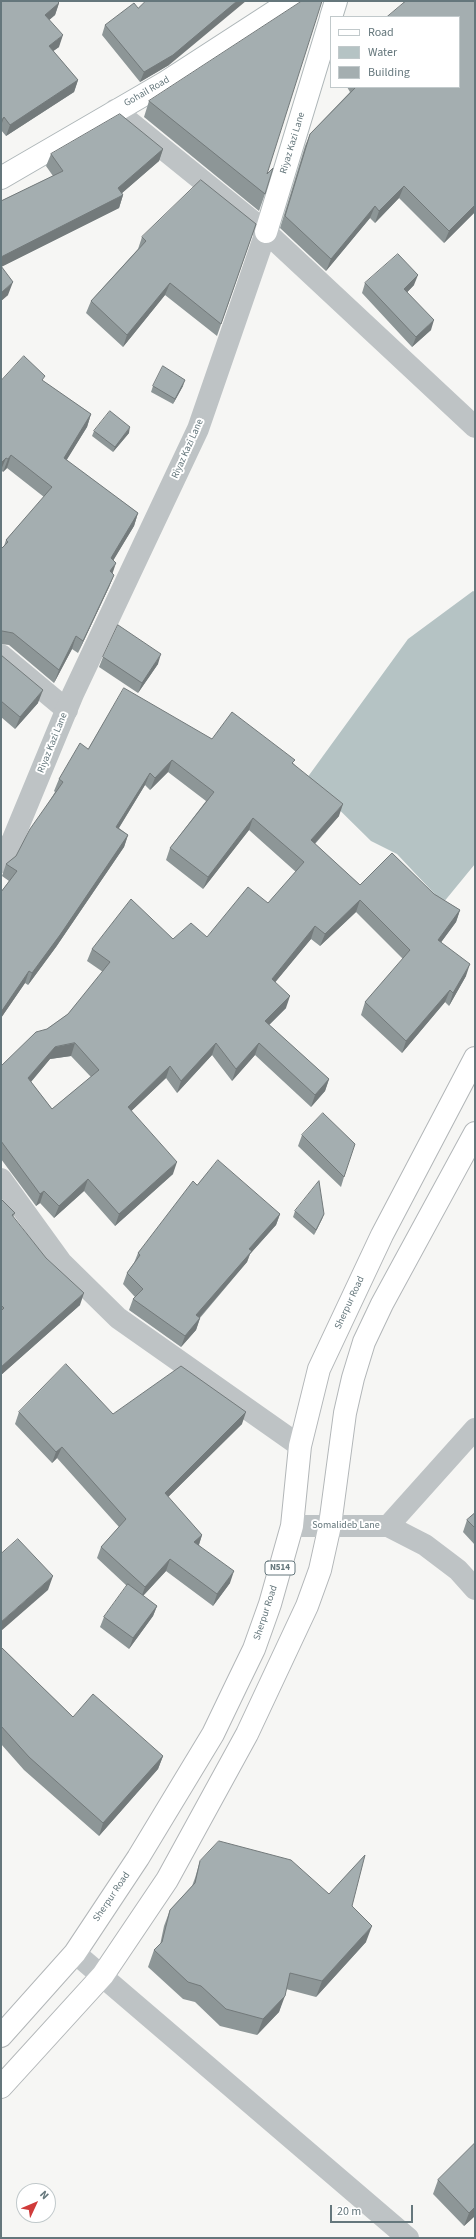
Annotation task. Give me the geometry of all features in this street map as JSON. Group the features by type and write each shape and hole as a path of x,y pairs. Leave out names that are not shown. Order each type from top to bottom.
{"main road":[{"name":"Riyaz Kazi Lane","path":"332,16 336,1"},
{"name":"Gohail Road","path":"1,178 115,110 166,82 281,3"},
{"name":"Riyaz Kazi Lane","path":"266,232 330,21"},
{"name":"Sherpur Road","path":"1,2036 75,1953 138,1858 213,1734 254,1649 270,1604 292,1526 300,1446 319,1369 352,1296 475,1058"},
{"path":"1,2087 102,1975 167,1880 247,1734 307,1606 320,1570 330,1525 345,1414 353,1378 364,1342 382,1304 475,1134"}],"street":[{"path":"115,110 266,232 475,427"},
{"name":"Riyaz Kazi Lane","path":"1,862 13,839 67,710 198,429 266,232"},
{"path":"1,655 67,710"},
{"path":"1,1180 61,1262 118,1318 300,1446"},
{"path":"388,1526 475,1429"},
{"name":"Somalideb Lane","path":"292,1526 388,1526 425,1545 458,1570 475,1589"},
{"path":"75,1953 408,2238"}],"water":[{"path":"473,591 475,592 475,864 443,903 397,854 371,841 307,778 408,639"}],"building":[{"path":"1,1 57,1 59,3 45,15 63,35 49,46 78,80 10,125 4,117 1,121"},
{"path":"146,1 237,1 173,55 144,72 105,25 134,3 138,8"},
{"path":"302,1 322,1 267,174 273,168 265,194 149,101"},
{"path":"406,1 475,1 475,205 449,231 404,186 379,211 375,206 331,259 285,216 310,134 355,88 460,88 460,16 388,16"},
{"path":"120,114 163,149 118,188 123,195 1,257 1,201 63,171 51,154"},
{"path":"201,180 256,224 221,324 170,283 127,335 91,301 146,241 142,237"},
{"path":"398,254 418,275 404,289 434,320 416,337 365,283"},
{"path":"1,266 13,282 1,293"},
{"path":"24,356 45,376 42,380 91,414 64,458 138,513 111,558 116,563 110,571 114,575 83,641 76,636 59,670 13,633 1,631 1,549 8,542 6,540 52,487 11,455 8,459 6,458 1,463 1,381"},
{"path":"163,366 185,380 175,399 153,386"},
{"path":"110,411 130,427 115,447 94,431"},
{"path":"118,625 161,654 142,683 103,657"},
{"path":"1,655 43,690 20,717 1,701"},
{"path":"124,688 212,739 232,712 295,760 292,763 343,804 311,840 360,885 392,853 434,894 460,910 438,940 470,964 453,993 450,990 406,1041 365,1002 410,950 360,900 325,934 315,926 272,979 290,996 265,1021 329,1079 315,1095 259,1043 236,1069 216,1043 181,1081 170,1066 128,1107 177,1162 119,1214 88,1179 59,1206 44,1191 40,1194 1,1141 1,1066 36,1032 47,1029 68,1014 110,962 92,949 131,899 173,939 191,923 207,937 248,887 268,903 304,862 253,818 208,877 170,848 214,792 172,760 155,778 150,773 116,827 128,835 60,935 32,973 29,971 1,1012 1,892 17,871 6,864 16,856 30,829 63,782 59,779 80,743 88,749","holes":["75,1043 99,1070 52,1109 28,1078 55,1047"]},
{"path":"323,1113 355,1144 344,1177 302,1135"},
{"path":"218,1160 280,1214 249,1249 252,1251 196,1315 200,1318 185,1336 133,1299 143,1289 127,1273 140,1255 138,1253 193,1181 197,1185"},
{"path":"319,1181 324,1214 316,1230 295,1211"},
{"path":"1,1199 15,1213 12,1215 46,1258 84,1293 1,1367 1,1311 4,1308 1,1305"},
{"path":"66,1364 113,1414 181,1366 246,1412 165,1493 202,1535 194,1542 234,1571 217,1594 170,1559 145,1587 101,1547 126,1519 62,1447 56,1452 19,1412"},
{"path":"475,1513 475,1528 467,1520"},
{"path":"18,1539 53,1576 1,1622 1,1554"},
{"path":"128,1584 157,1606 133,1638 104,1617"},
{"path":"1,1647 73,1717 93,1694 163,1756 103,1823 29,1757 1,1726"},
{"path":"219,1841 291,1860 329,1894 365,1855 352,1906 372,1926 322,1981 290,1973 285,1996 263,2019 226,2009 201,1986 188,1982 154,1950 162,1942 170,1910 195,1883 200,1861"},
{"path":"475,2143 475,2207 469,2213 438,2180"}]}
